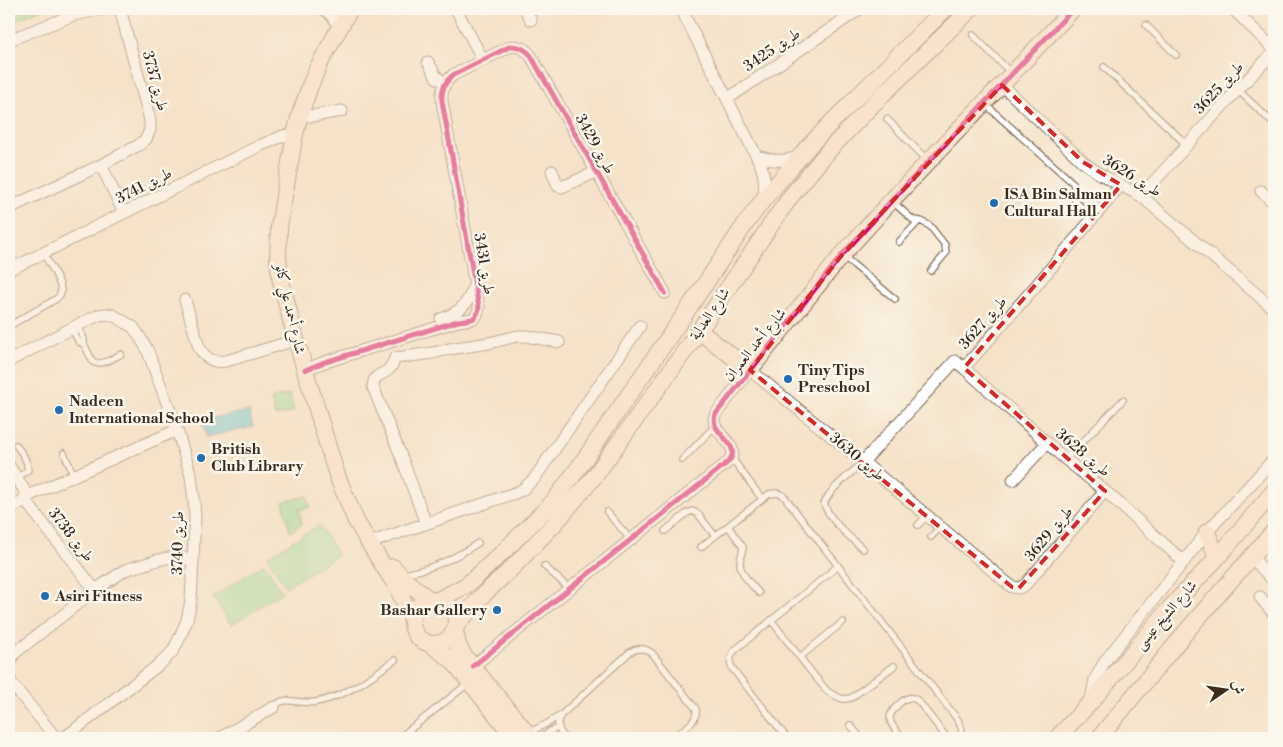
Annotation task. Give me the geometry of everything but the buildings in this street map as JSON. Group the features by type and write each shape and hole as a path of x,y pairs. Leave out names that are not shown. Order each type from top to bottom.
{"main road":[{"name":"شارع العدلية","path":"434,600 465,586 476,577 554,501 763,200 833,121 945,9"},
{"name":"شارع العدلية","path":"455,628 480,598 557,521 594,477 699,330 791,196 830,150 880,97 971,9"},
{"name":"شارع أحمد العمران","path":"750,370 842,255 1073,9"},
{"name":"شارع أحمد علي كانو","path":"350,10 319,64 295,134 279,228 278,257 280,277 303,365 338,478 356,520 398,589 412,619"},
{"name":"طريق 3630","path":"699,330 750,370"},
{"name":"شارع الشيخ عيسى","path":"1057,738 1090,703 1169,609 1217,558 1274,491"},
{"name":"شارع الشيخ عيسى","path":"1099,738 1190,626 1274,531"},
{"path":"1206,532 1217,558"},
{"name":"شارع أحمد علي كانو","path":"370,545 406,582 434,600"},
{"path":"472,674 458,644 455,628 456,619 450,606 445,602 434,600 424,602 418,606 412,619 412,626 418,638 430,644 472,674 529,737"},
{"path":"430,644 447,640 455,628"}],"street":[{"path":"9,40 73,12 103,9"},
{"name":"طريق 3737","path":"9,208 101,165 146,140 150,130 150,120 120,9"},
{"path":"323,9 335,19 340,29"},
{"path":"428,62 437,78 446,82 453,75 483,60 456,9"},
{"path":"525,9 531,20"},
{"path":"681,9 757,156 765,178 763,200"},
{"name":"طريق 3425","path":"727,98 860,9"},
{"path":"1233,9 1274,50"},
{"name":"طريق 3429","path":"483,60 511,46 517,46 527,51 665,293"},
{"name":"طريق 3625","path":"1141,196 1274,50"},
{"name":"طريق 3626","path":"1007,80 1083,162 1096,172 1141,196 1274,307"},
{"name":"طريق 3431","path":"303,365 314,358 388,339 447,321 473,319 478,314 479,307 442,101 442,91 446,82"},
{"path":"300,115 313,116 342,111"},
{"name":"طريق 3741","path":"9,270 259,146 283,136 295,134"},
{"path":"757,156 774,161 800,157"},
{"path":"101,165 124,213"},
{"path":"552,171 558,186 562,187 596,172"},
{"name":"طريق 3627","path":"863,462 955,361 964,368 1121,186"},
{"path":"1262,191 1274,204"},
{"path":"185,300 199,347 206,358 219,362 226,361 296,340"},
{"name":"طريق 3740","path":"64,738 161,664 173,651 187,620 191,601 193,560 193,489 188,464 152,361 142,341 132,327 113,315 99,315 74,326"},
{"path":"9,361 74,326"},
{"path":"370,545 516,493 528,485 640,326"},
{"path":"395,358 489,343 517,336 558,342"},
{"path":"388,339 395,358 392,366 377,376 373,387 426,524"},
{"name":"طريق 3628","path":"964,368 1184,562"},
{"name":"شارع أحمد العمران","path":"715,426 713,420 715,415 750,370"},
{"name":"طريق 3630","path":"750,370 1012,587"},
{"path":"472,674 570,588 732,458 731,447 715,426"},
{"path":"9,511 26,498 177,430"},
{"path":"1013,480 1047,443"},
{"path":"1090,703 1095,679 1106,660 1206,532 1274,459"},
{"path":"9,466 26,498"},
{"name":"طريق 3629","path":"1012,587 1028,587 1104,491"},
{"name":"طريق 3738","path":"26,498 95,590"},
{"path":"1252,557 1274,582"},
{"path":"9,665 13,652 95,590 125,570 158,560 179,558 193,560"},
{"path":"1260,597 1274,614"},
{"path":"9,678 56,738"},
{"path":"220,738 274,707"}],"lane":[{"path":"1146,24 1176,54"},
{"path":"973,35 1007,80"},
{"path":"1104,67 1187,146"},
{"path":"1238,90 1274,124"},
{"path":"984,102 1073,183 1076,188 1077,203 1095,216"},
{"path":"887,119 929,161"},
{"path":"891,201 913,220 930,226 943,242 946,253 931,271"},
{"path":"899,242 918,222"},
{"path":"9,326 56,299 61,292 60,283 44,253"},
{"path":"842,255 895,299"},
{"path":"74,326 79,342 84,344 93,362 96,364 121,354"},
{"path":"1064,458 1071,454 1122,400"},
{"path":"682,460 715,426"},
{"path":"16,445 28,466 28,470 17,478"},
{"path":"64,453 74,476"},
{"path":"732,458 762,499"},
{"path":"863,462 840,483 825,500 824,504 830,516 863,549"},
{"path":"701,548 762,499 777,492 783,495 958,720 962,730 961,738"},
{"path":"665,531 687,513 693,511 698,514 715,536"},
{"path":"606,512 631,540"},
{"path":"918,525 927,516"},
{"path":"728,526 743,547 740,563 743,573 759,593"},
{"path":"932,537 940,526"},
{"path":"399,574 414,572 441,564 478,543"},
{"path":"544,566 570,588"},
{"path":"787,738 734,671 731,664 731,656 735,650 838,566"},
{"path":"771,620 828,692 844,699 851,698 894,666"},
{"path":"800,657 844,622"},
{"path":"529,737 561,715 630,652 639,648 652,653 696,709 696,716 693,722 672,738"},
{"path":"274,707 284,701 314,702 333,698 354,687 395,660"},
{"path":"400,738 472,674"},
{"path":"902,738 892,726 890,720 892,711 906,698 909,698 916,699 919,702 947,738"},
{"path":"561,715 558,728 565,738"},
{"path":"850,725 861,738"},
{"path":"529,737 558,728"}],"highlighted area":[{"path":"1002,85 1083,162 1121,185 964,368 1105,491 1019,588 1012,587 750,370 842,255"}],"green space":[{"path":"9,9 43,9 9,23"},
{"path":"290,394 294,412 275,416 271,399"},
{"path":"307,496 310,507 299,510 302,524 290,532 283,502"},
{"path":"319,525 338,555 286,587 267,557"},
{"path":"264,564 282,592 231,625 213,597"}],"water":[{"path":"249,411 253,427 206,437 202,420"}],"cycle path":[{"path":"473,666 728,462 732,456 732,450 730,444 716,428 714,422 715,415 842,255 1073,9"},
{"path":"305,370 458,321 472,319 478,312 479,307 442,93 445,83 453,75 511,46 522,48 531,56 665,293"}],"place":[{"name":"ISA Bin Salman Cultural Hall","path":"994,203"},
{"name":"Tiny Tips Preschool","path":"788,379"},
{"name":"Nadeen International School","path":"59,410"},
{"name":"British Club Library","path":"201,458"},
{"name":"Asiri Fitness","path":"45,596"},
{"name":"Bashar Gallery","path":"497,610"}]}
